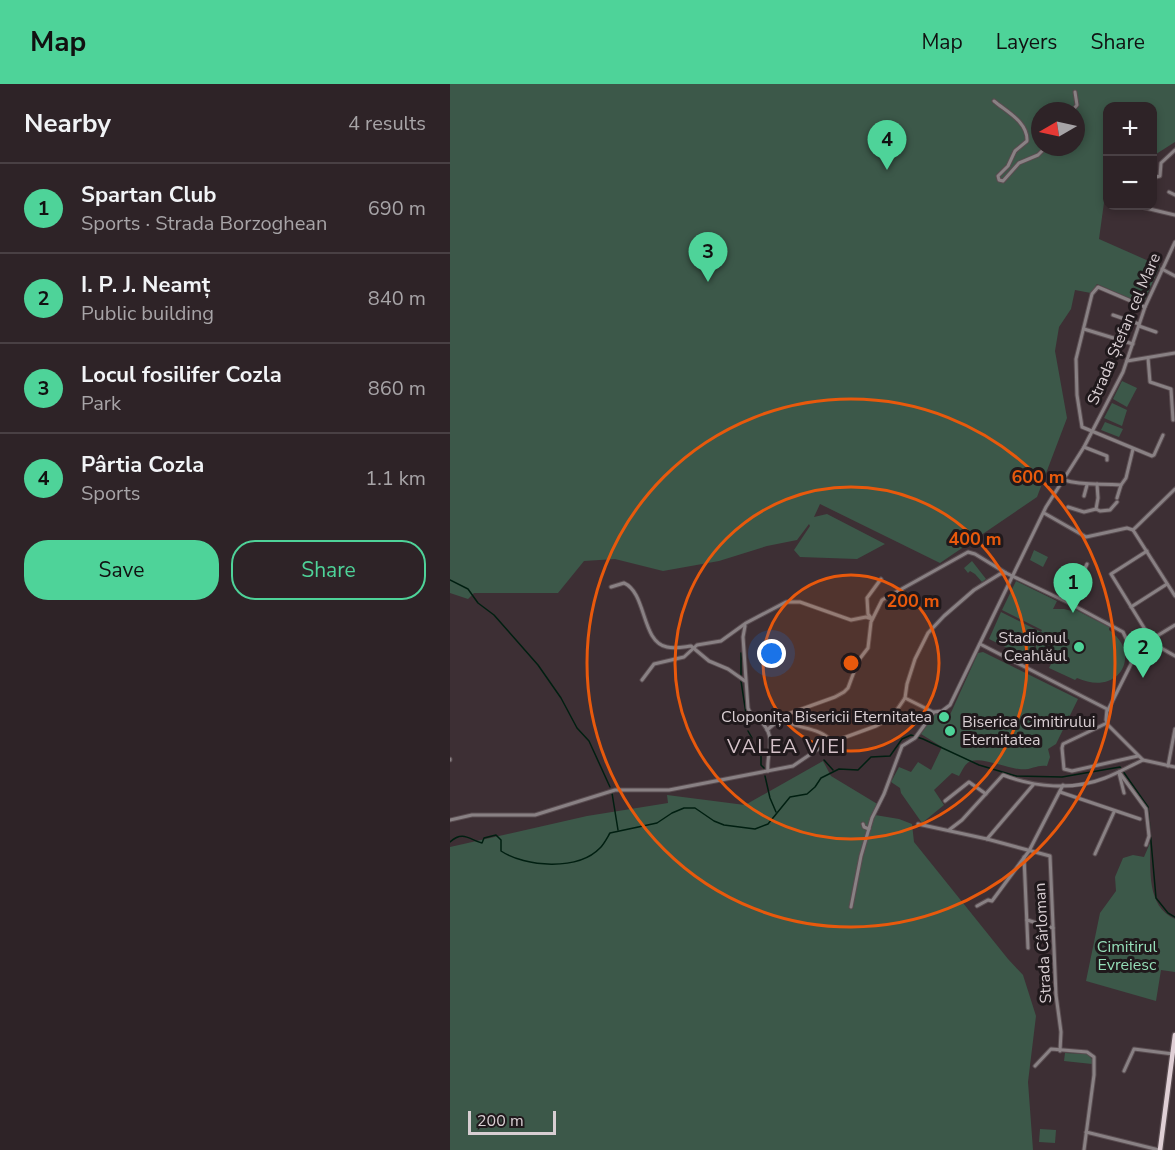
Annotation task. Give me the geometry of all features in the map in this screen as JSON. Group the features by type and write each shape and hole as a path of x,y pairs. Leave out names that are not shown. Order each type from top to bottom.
{"main road":[{"path":"1160,1150 1175,1035"}],"street":[{"path":"1075,92 1077,102"},
{"path":"994,101 1022,124 1027,137 1027,141 1013,154 1008,166 998,176 999,180 1004,179 1019,163 1036,156"},
{"path":"1157,177 1160,176 1161,163 1175,150"},
{"path":"1169,192 1175,195"},
{"path":"1154,210 1175,215"},
{"name":"Strada Ștefan cel Mare","path":"851,907 869,829 902,746 915,738 934,712 942,711 950,705 1044,513 1084,447 1127,361 1145,307 1175,242"},
{"path":"1169,256 1175,258"},
{"path":"1162,269 1175,276"},
{"path":"1145,307 1098,287 1092,294 1076,359 1077,395 1082,427 1092,432 1155,455 1163,435"},
{"path":"1113,315 1156,332"},
{"path":"1084,329 1133,344"},
{"path":"1127,361 1175,353"},
{"path":"1148,358 1150,382 1171,389 1173,420"},
{"path":"1084,447 1107,456 1107,459"},
{"path":"1068,507 1084,512 1095,509 1110,510 1117,500 1120,485 1126,478 1134,449"},
{"path":"1064,480 1088,485 1120,485"},
{"path":"1095,509 1098,498 1097,484"},
{"path":"1084,496 1088,485"},
{"path":"1133,530 1175,489"},
{"path":"1098,498 1103,500"},
{"path":"1044,513 1086,537 1126,528 1133,530 1175,596"},
{"path":"1147,551 1111,574 1152,639 1158,646 1175,656"},
{"path":"767,730 785,715 835,697 848,688 858,661 868,648 872,619 882,600 968,552 1125,634 1130,645 1132,659 1130,671 1108,710 1107,723 1143,760 1175,767"},
{"path":"1069,603 1087,564"},
{"path":"450,820 470,815 535,815 615,790 669,790 793,766 824,745 888,720 905,698 915,660 928,633 974,590 1000,574 1006,573"},
{"path":"872,619 868,614 867,598 881,579"},
{"path":"611,587 624,583 630,586 639,601 652,635 660,645 670,648 691,646 709,661 728,669 745,681"},
{"path":"1131,607 1167,584"},
{"path":"642,680 654,664 684,657 697,645 721,641 777,606 791,602 800,602 851,620 866,617 872,619"},
{"path":"745,624 743,637 749,712 752,717 762,722 767,730 771,745 768,772"},
{"path":"1152,639 1175,625"},
{"path":"980,644 1108,710"},
{"path":"905,698 934,712"},
{"path":"786,722 818,731 829,737 832,742"},
{"path":"1107,723 1063,744 1064,769 1072,771 1138,756"},
{"path":"1168,766 1175,729"},
{"path":"949,831 963,820 1003,775 1033,785 1063,786 1096,781 1143,760"},
{"path":"1120,771 1124,793"},
{"path":"1120,771 1146,809 1149,836 1146,845"},
{"path":"945,801 969,782 986,794"},
{"path":"987,839 1033,785"},
{"path":"977,906 988,900 992,901 1029,851 1063,786"},
{"path":"1060,792 1140,819"},
{"path":"1095,854 1115,811"},
{"path":"863,824 869,829"},
{"path":"918,824 1029,851"},
{"name":"Strada Cârloman","path":"1029,851 1052,858 1053,928 1056,995 1061,1032 1060,1051"},
{"path":"1024,857 1028,948"},
{"path":"1028,920 1053,928"},
{"path":"1124,1071 1134,1049 1173,1054"},
{"path":"1035,1066 1048,1050 1087,1052 1094,1057 1094,1075 1084,1150"},
{"path":"1086,1132 1160,1150"}],"green space":[{"path":"450,84 1175,84 1175,142 1157,153 1157,102 1103,102 1103,210 1099,239 1160,266 1143,304 1097,284 1091,293 1075,290 1071,309 1059,327 1055,351 1067,418 1037,497 940,563 820,504 814,517 827,514 885,544 857,559 800,557 794,550 810,526 809,524 797,540 767,546 719,561 663,571 615,559 584,561 558,593 474,593 468,599 450,593"},
{"path":"1122,381 1137,388 1127,407 1113,399"},
{"path":"1112,403 1127,410 1122,426 1104,418"},
{"path":"1105,422 1123,429 1119,437 1101,430"},
{"path":"1034,550 1048,557 1043,567 1030,560"},
{"path":"972,561 986,579 982,582 975,574 970,571 968,573 964,568"},
{"name":"Stadionul Ceahlăul","path":"1016,581 1057,601 1053,609 1072,611 1074,609 1109,627 1124,650 1125,661 1122,670 1115,677 1104,682 1077,678 1075,680 1049,668 1051,664 1039,656 1036,643 1028,658 989,639 1001,612 1041,632 1042,630 1002,610"},
{"path":"983,652 1078,699 1056,744 1048,749 1050,757 1047,766 1023,769 981,760 971,761 965,765 959,776 952,773 934,790 944,805 922,823 901,793 900,788 891,782 899,767 911,772 918,762 931,770 942,747 921,734 935,714 949,717 978,653"},
{"path":"823,761 831,776 879,805 875,815 912,824 914,842 1023,975 1036,1016 1028,1082 1033,1150 450,1150 450,847 587,816 668,803 667,795 745,805"},
{"name":"Cimitirul Evreiesc","path":"1150,843 1152,886 1155,896 1159,905 1175,919 1175,972 1161,970 1156,1001 1086,981 1100,913 1116,891 1115,877 1123,858 1133,855 1144,857"},
{"path":"1065,1053 1088,1054 1092,1059 1092,1064 1064,1061"},
{"path":"1040,1129 1056,1130 1055,1143 1039,1142"}],"waterway":[{"path":"450,580 468,589 478,603 494,615 538,665 561,698 577,728 589,741 610,787"},
{"path":"741,653 741,676"},
{"path":"741,681 748,727"},
{"path":"748,731 752,738"},
{"path":"450,842 463,836 482,843 484,838 496,835 501,840 501,851 524,861 551,864 579,860 600,848 610,833 657,823 684,808 695,808 724,825 755,829 768,824 790,797 807,794 821,778 839,769 858,770 871,757 890,756 902,739 911,735 979,765 1016,776 1062,777 1120,767 1148,807 1156,898 1168,913 1175,917"},
{"path":"758,743 761,750 761,765 764,768"},
{"path":"824,760 833,770"},
{"path":"765,776 776,812"},
{"path":"612,793 618,830"}],"place":[{"name":"Pârtia Cozla","path":"887,170"},
{"name":"Locul fosilifer Cozla","path":"708,282"},
{"name":"Spartan Club","path":"1073,613"},
{"name":"Stadionul Ceahlăul","path":"1079,647"},
{"name":"I. P. J. Neamț","path":"1143,678"},
{"name":"Cloponița Bisericii Eternitatea","path":"944,717"},
{"name":"Biserica Cimitirului Eternitatea","path":"950,731"}],"district":[{"name":"VALEA VIEI","path":"787,746"}]}
